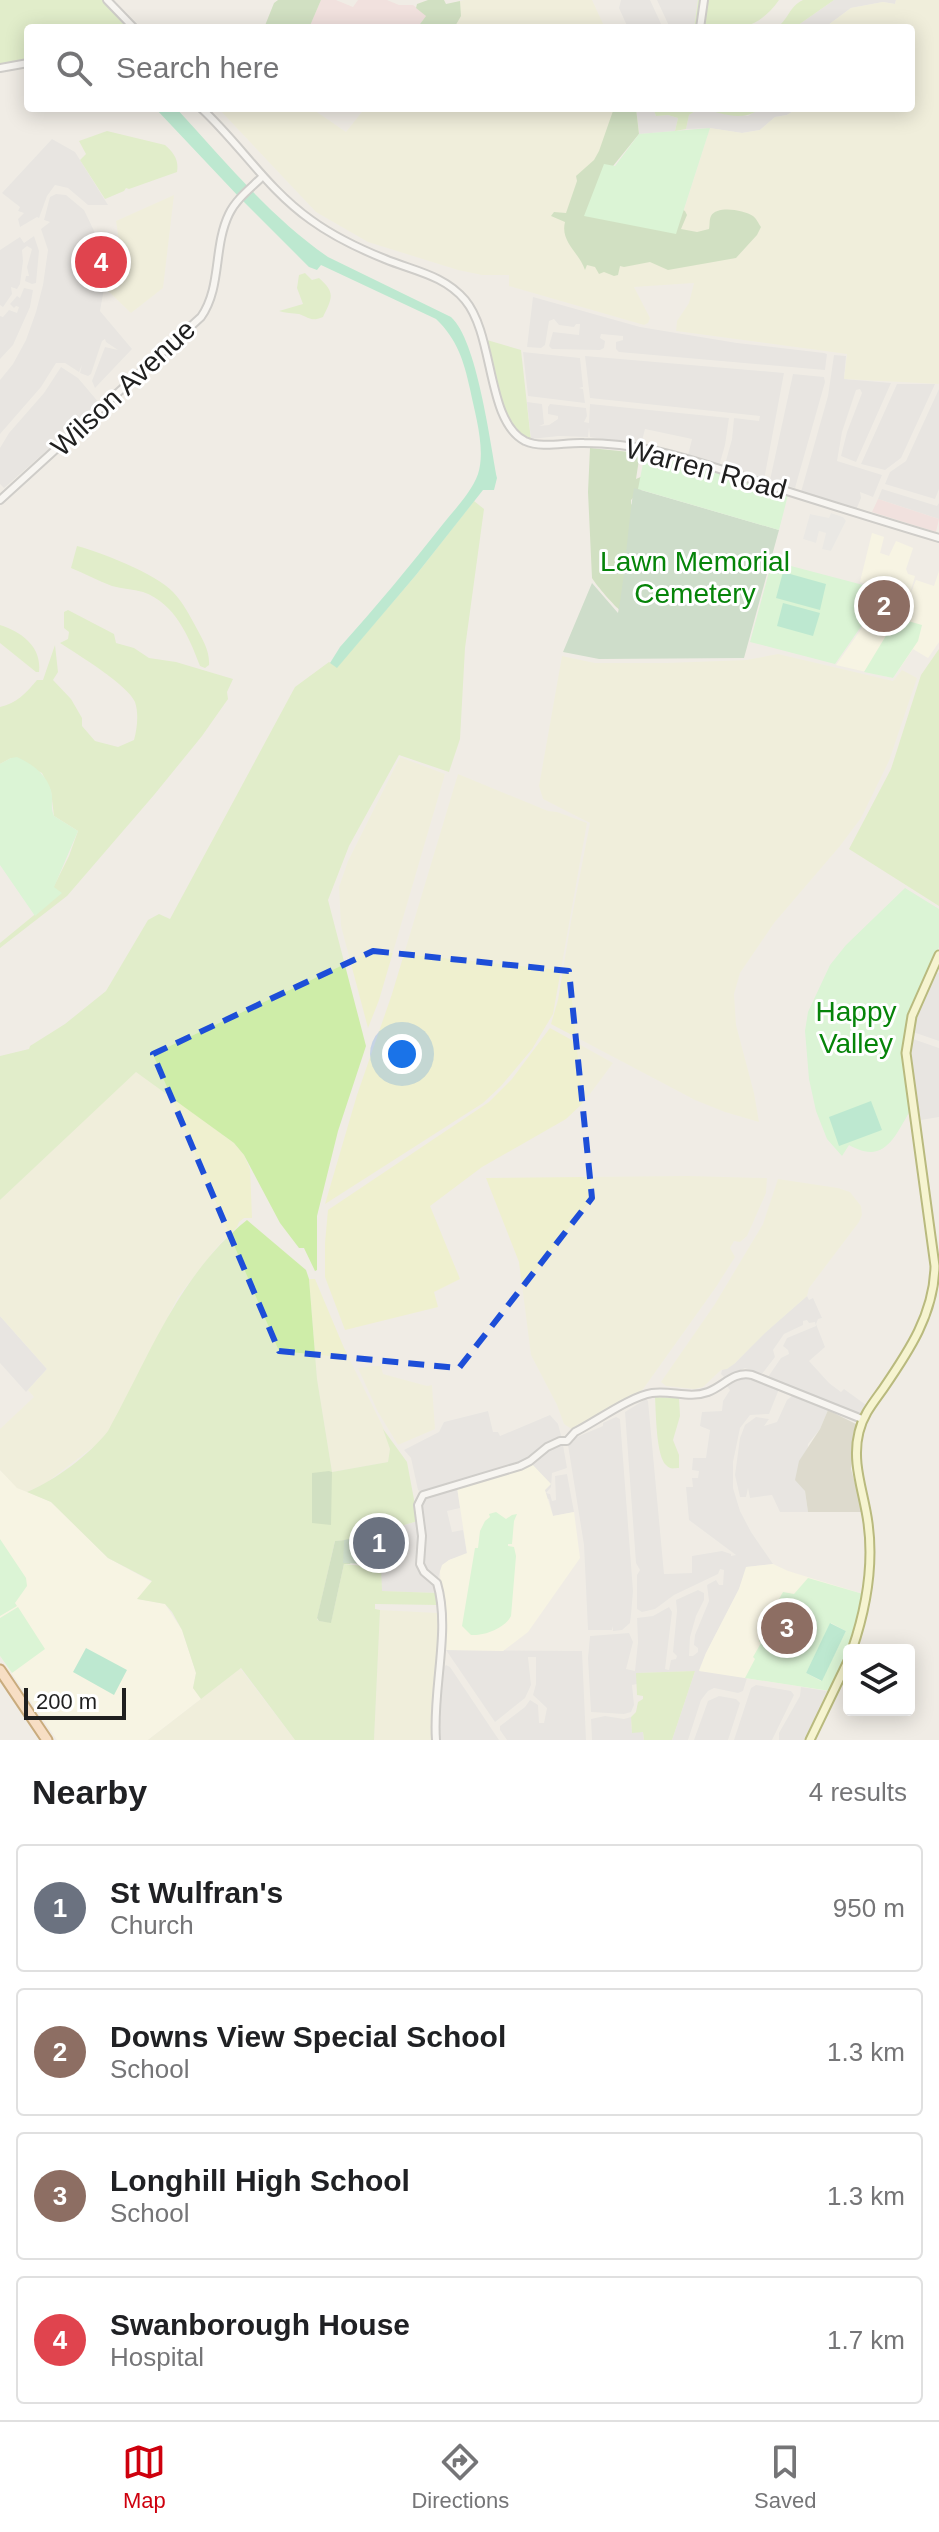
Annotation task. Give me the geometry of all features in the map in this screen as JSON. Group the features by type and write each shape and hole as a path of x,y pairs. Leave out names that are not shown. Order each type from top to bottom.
{"main road":[{"path":"853,1644 869,1580 870,1536 856,1466 856,1442 862,1419 919,1335 934,1284 935,1266 906,1053 912,1016 939,955"},
{"path":"0,1670 47,1740"},
{"path":"810,1740 843,1671"}],"street":[{"path":"107,0 130,24"},
{"path":"701,24 704,0"},
{"path":"0,68 24,64"},
{"name":"Warren Road","path":"205,112 262,177 295,208 325,229 384,259 437,278 459,293 480,326 503,417 513,433 523,440 540,445 597,443 656,451 939,538"},
{"name":"Wilson Avenue","path":"0,500 201,317 212,292 229,213 262,177"},
{"path":"436,1740 435,1705 441,1637 437,1583 420,1565 422,1536 418,1507 419,1499 424,1494 525,1464 547,1447 567,1441 575,1432 644,1395 696,1395 741,1374 752,1375 862,1419"}],"highlighted area":[{"path":"373,951 569,971 592,1198 459,1368 279,1351 153,1054"}],"shaded area":[{"path":"321,0 336,0 353,7 358,0 387,0 399,5 413,5 427,15 420,24 311,24"},
{"path":"464,0 592,0 603,24 431,24 445,5"},
{"path":"621,0 650,0 661,24 626,24 619,8"},
{"path":"657,0 698,0 695,24 668,24"},
{"path":"834,0 896,0 895,4 883,2 851,8 829,24 800,24"},
{"path":"896,0 939,0 939,384 844,379 847,354 676,331 677,321 689,303 694,283 634,287 650,318 644,325 509,286 509,275 482,275 458,270 368,242 316,212 222,112 317,112 346,132 362,112 636,112 639,132 604,163 676,235 710,128 742,133 760,130 775,117 792,112 915,112 915,24 829,24 851,8 883,2 895,4"},
{"path":"636,112 654,112 656,116 678,118 675,131 639,134"},
{"path":"694,112 748,116 754,112 792,112 775,117 760,130 742,133 709,128 686,129 689,115"},
{"path":"52,139 75,152 108,205 88,205 68,188 55,185 39,218 20,227 18,219 24,213 18,211 20,207 2,193"},
{"path":"66,195 84,210 98,239 119,239 100,311 132,349 95,388 92,381 105,347 118,350 105,339 88,376 80,373 82,365 79,372 65,363 56,363 41,387 0,434 0,380 26,340 36,312 48,250 41,229 50,222 44,220 50,197"},
{"path":"174,195 163,288 131,313 104,287 113,249 119,240 116,221"},
{"path":"34,236 39,251 36,283 25,281 29,276 27,267 32,249 27,246 22,250 20,284 17,289 11,287 12,294 3,307 0,305 0,250 20,237 24,243"},
{"path":"96,240 119,240 113,249 106,283 86,276"},
{"path":"24,288 33,290 30,307 13,345 0,359 0,316 3,317 9,310 17,313 19,307 14,308 10,304 17,296 20,298"},
{"path":"533,297 640,327 824,353 827,354 825,370 619,352 616,342 623,340 623,336 601,334 600,338 605,341 604,348 600,350 552,349 549,346 553,332 579,335 580,324 574,327 559,325 554,319 549,321 545,345 541,348 527,347"},
{"path":"523,352 580,358 583,387 579,388 583,389 585,403 528,396"},
{"path":"834,355 846,356 844,379 891,383 856,462 841,456 862,393 860,389 856,390 842,432 837,461 882,475 873,497 860,492 856,510 801,492 828,396"},
{"path":"585,356 784,373 764,480 724,468 734,418 759,421 760,416 590,398"},
{"path":"61,367 78,378 100,404 4,488 0,484 0,448"},
{"path":"793,374 824,377 825,382 795,488 770,480"},
{"path":"897,384 935,384 901,458 885,470 861,464"},
{"path":"939,389 939,489 935,499 885,484 890,472 906,461"},
{"path":"527,402 542,404 544,424 539,426 549,425 558,419 558,416 548,414 550,404 586,408 584,422 589,423 590,404 729,418 719,466 688,455 692,439 645,429 641,445 590,437 589,427 588,437 531,439"},
{"path":"882,489 937,506 939,503 939,519 878,499"},
{"path":"878,499 939,519 936,532 872,512"},
{"path":"831,513 846,521 831,551 822,549 826,533 819,531 816,543 803,539 810,514 829,518"},
{"path":"872,533 884,537 880,553 889,556 896,541 913,548 906,569 908,574 915,576 909,597 916,580 934,586 939,571 939,642 928,658 913,649 893,678 836,665 869,618 870,590 868,585 860,582"},
{"path":"778,654 893,681 902,670 917,678 889,761 861,818 774,923 740,973 734,994 736,1025 759,1122 695,1100 551,1024 590,823 543,799 539,786 562,656 595,663 666,663 746,660"},
{"path":"400,757 445,774 379,1000 368,1028 341,926 339,887 348,861"},
{"path":"458,774 548,811 587,823 553,1014 532,1049 483,1103 325,1204 357,1095 392,994"},
{"path":"934,972 939,973 939,1041 912,1029"},
{"path":"550,1028 613,1063 584,1102 566,1119 482,1167 430,1206 460,1279 434,1292 438,1307 345,1330 325,1277 328,1210 489,1102 512,1079"},
{"path":"913,1039 939,1048 939,1117 921,1120 911,1066"},
{"path":"136,1071 234,1143 244,1155 250,1169 252,1218 239,1222 178,1297 109,1430 97,1444 46,1483 27,1492 17,1488 0,1470 0,1429 34,1397 28,1390 47,1369 0,1316 0,1200"},
{"path":"486,1178 767,1178 766,1193 747,1236 740,1242 734,1241 730,1248 735,1257 641,1392 573,1430 564,1424 531,1355 519,1262"},
{"path":"778,1179 850,1192 861,1206 859,1222 809,1288 807,1296 734,1364 721,1370 703,1387 666,1386 661,1382 715,1304 763,1224"},
{"path":"309,1279 315,1279 344,1348 383,1427 390,1449 388,1462 332,1472 317,1379"},
{"path":"807,1296 809,1300 813,1298 822,1318 816,1324 825,1347 809,1361 829,1383 841,1392 844,1389 866,1405 861,1412 855,1413 768,1377 781,1358 789,1354 783,1346 787,1338 816,1326 815,1322 803,1321 803,1325 784,1334 773,1350 775,1357 762,1374 745,1368 725,1378 721,1374"},
{"path":"0,1316 47,1369 26,1392 0,1363"},
{"path":"381,1366 383,1374 432,1385 435,1429 398,1445 378,1412 358,1368"},
{"path":"749,1377 779,1389 769,1414 750,1415 740,1428 733,1462 733,1488 751,1532 773,1564 747,1567 699,1670 747,1678 743,1691 738,1693 714,1688 708,1691 701,1700 688,1740 672,1740 695,1671 637,1673 637,1684 632,1685 634,1705 631,1712 591,1712 590,1636 629,1633 633,1642 626,1669 635,1671 637,1618 653,1616 669,1607 672,1612 665,1669 669,1670 671,1660 677,1656 673,1652 676,1600 698,1590 704,1593 690,1637 689,1656 693,1656 698,1652 694,1645 695,1635 709,1601 707,1585 716,1580 723,1585 724,1570 720,1569 718,1574 674,1595 655,1609 642,1612 637,1609 637,1575 640,1570 636,1563 625,1412 646,1399 648,1401 664,1574 692,1573 692,1556 722,1551 736,1555 689,1520 686,1487 693,1487 692,1478 698,1478 699,1471 692,1470 693,1458 706,1458 710,1430 700,1426 702,1412 722,1411 723,1401 730,1390 726,1385 738,1378"},
{"path":"792,1396 828,1410 820,1429 808,1444 805,1491 808,1512 780,1512 772,1495 750,1498 748,1488 746,1497 740,1497 735,1475 745,1425 756,1417 769,1419 764,1426 777,1422"},
{"path":"828,1410 856,1424 851,1469 863,1512 808,1512 805,1491 795,1480 799,1461 820,1429"},
{"path":"488,1411 493,1432 498,1432 500,1436 550,1415 558,1424 562,1439 540,1448 531,1460 422,1493 418,1490 411,1458 404,1450 439,1432 444,1422"},
{"path":"616,1417 620,1419 633,1591 630,1623 622,1630 613,1631 613,1626 612,1630 588,1630 584,1545 568,1445 570,1440"},
{"path":"563,1445 567,1468 552,1473 551,1487 546,1493 550,1494 552,1501 556,1500 555,1476 567,1474 574,1512 553,1516 549,1499 546,1500 545,1490 531,1463 544,1451"},
{"path":"531,1463 551,1484 545,1490 553,1516 574,1512 580,1558 528,1632 503,1651 446,1650 440,1571 449,1560 467,1553 457,1487"},
{"path":"0,1470 18,1488 51,1502 108,1558 152,1582 138,1599 165,1604 182,1630 196,1673 193,1688 201,1699 148,1740 57,1740 0,1656"},
{"path":"457,1487 460,1508 447,1511 452,1532 463,1530 467,1554 449,1560 438,1578 427,1572 422,1563 425,1535 421,1505 429,1495"},
{"path":"418,1521 421,1537 418,1570 436,1586 438,1593 381,1591 365,1564 365,1553 390,1552 390,1532"},
{"path":"773,1564 863,1594 848,1644 843,1644 842,1665 830,1691 699,1671 739,1589 746,1567"},
{"path":"380,1610 438,1613 432,1740 374,1740"},
{"path":"446,1650 582,1651 586,1740 507,1740 500,1730 500,1726 530,1700 538,1705 539,1723 544,1723 547,1708 533,1695 536,1657 528,1657 531,1685 525,1698 495,1722"},
{"path":"446,1665 499,1740 439,1740 439,1701"},
{"path":"240,1668 295,1740 148,1740 201,1699"},
{"path":"756,1685 791,1691 794,1695 772,1740 734,1740 751,1688"},
{"path":"801,1687 827,1691 804,1740 779,1740 779,1733 800,1696"},
{"path":"719,1696 736,1699 740,1703 728,1740 694,1740 708,1701"},
{"path":"631,1717 632,1732 643,1732 644,1740 592,1740 591,1719"}],"green space":[{"path":"0,0 104,0 127,24 24,24 24,61 0,66"},
{"path":"278,0 321,0 311,24 266,24"},
{"path":"428,0 444,0 446,4 460,1 461,16 456,24 420,24 426,16 416,8 417,4"},
{"path":"698,0 779,0 761,19 751,24 695,24"},
{"path":"803,0 834,0 800,24 781,24"},
{"path":"159,112 180,112 248,187 286,224 328,257 451,317 468,347 491,441 497,478 494,490 483,490 337,668 330,663 340,647 462,500 478,474 481,454 479,432 468,379 454,343 436,319 321,265 317,270 309,267"},
{"path":"613,112 636,112 639,134 609,171 685,211 687,215 681,229 697,232 709,229 714,213 737,210 753,216 761,227 757,235 736,258 668,270 650,262 620,266 618,275 614,276 604,272 599,274 595,267 587,265 585,270 565,235 565,222 551,216 554,212 566,213 576,176 594,160"},
{"path":"654,112 694,112 689,115 686,129 675,131 678,118 656,116"},
{"path":"716,112 755,112 739,116"},
{"path":"710,128 676,234 584,216 604,164 615,166 639,134"},
{"path":"107,131 165,145 175,157 177,172 126,188 105,199 80,160 86,154 79,141"},
{"path":"305,273 312,280 319,278 330,292 329,305 323,317 311,319 279,311 303,304 297,288 299,275"},
{"path":"487,340 521,350 531,441 513,429 503,409"},
{"path":"590,448 640,453 636,479 663,467 631,500 637,509 620,610 592,578 588,492"},
{"path":"645,453 700,466 788,495 779,530 638,489"},
{"name":"Lawn Memorial Cemetery","path":"634,488 779,530 744,658 599,659 563,652 592,583 618,613"},
{"path":"474,501 484,509 465,648 460,739 449,772 399,755 349,846 328,900 366,1046 338,1131 317,1216 317,1270 304,1248 299,1248 280,1223 244,1155 234,1143 136,1072 0,1200 0,1056 29,1049 106,991 148,920 159,914 170,919 295,687 329,662 337,667"},
{"path":"77,546 141,571 173,592 204,642 209,665 205,668 200,666 179,622 164,604 143,592 112,586 71,568"},
{"path":"772,561 867,586 867,618 835,664 750,642"},
{"path":"783,572 826,584 820,610 776,598"},
{"path":"783,603 820,613 813,636 777,626"},
{"path":"68,610 114,634 116,643 134,648 149,658 176,662 233,679 227,692 228,699 202,736 67,896 0,948 0,943 61,893 53,888 78,831 54,816 51,791 42,773 11,758 0,764 0,707 21,697 37,680 43,680 55,645 58,672 53,680 71,699 82,718 82,726 95,741 118,747 134,740 135,736 137,711 130,695 101,670 60,643 68,639 64,612"},
{"path":"901,619 922,625 918,641 893,678 864,672 887,634 890,636"},
{"path":"0,625 23,636 34,648 39,672 0,643"},
{"path":"939,649 939,906 849,849 891,769 921,675"},
{"path":"17,757 35,767 48,783 54,816 78,831 54,887 62,893 35,916 0,865 0,764"},
{"name":"Happy Valley","path":"905,888 939,909 939,947 907,1028 904,1059 910,1111 887,1146 871,1152 849,1145 842,1156 827,1139 816,1111 809,1079 805,1031 808,1012 830,965 846,945"},
{"path":"871,1101 882,1130 839,1146 829,1117"},
{"path":"247,1220 306,1270 317,1379 332,1472 388,1462 390,1449 383,1429 407,1462 418,1521 397,1527 392,1532 335,1541 317,1619 331,1622 344,1564 381,1568 382,1591 438,1593 439,1605 375,1604 375,1609 380,1610 374,1740 295,1740 241,1668 201,1699 193,1688 196,1673 182,1630 172,1612 165,1604 137,1599 152,1581 108,1558 51,1502 27,1492 71,1466 108,1431 184,1291 202,1265"},
{"path":"655,1397 679,1398 680,1416 673,1440 679,1455 679,1468 669,1468 660,1453"},
{"path":"332,1472 331,1525 312,1523 312,1473"},
{"path":"496,1512 506,1519 517,1514 512,1544 508,1544 514,1547 516,1556 511,1616 494,1630 471,1635 462,1626 475,1548 478,1548 480,1531 489,1514"},
{"path":"390,1532 390,1552 365,1553 365,1564 343,1563 344,1540"},
{"path":"365,1538 350,1564 344,1564 331,1623 319,1621 317,1618 335,1541"},
{"path":"0,1539 26,1578 27,1586 15,1603 17,1606 0,1616"},
{"path":"808,1578 863,1594 850,1644 843,1644 843,1662 830,1691 745,1678 771,1620 770,1615 783,1592 794,1594","holes":["831,1623 846,1631 821,1681 806,1673"]},
{"path":"18,1607 45,1649 12,1673 0,1656 0,1618"},
{"path":"830,1623 846,1631 822,1681 806,1673"},
{"path":"86,1648 127,1670 114,1695 73,1672"},
{"path":"695,1671 672,1740 644,1740 643,1732 632,1733 631,1717 636,1712 638,1702 643,1699 643,1696 637,1695 636,1673"}],"place":[{"name":"Swanborough House","path":"101,262"},
{"name":"Downs View Special School","path":"884,606"},
{"name":"St Wulfran's","path":"379,1543"},
{"name":"Longhill High School","path":"787,1628"}]}
